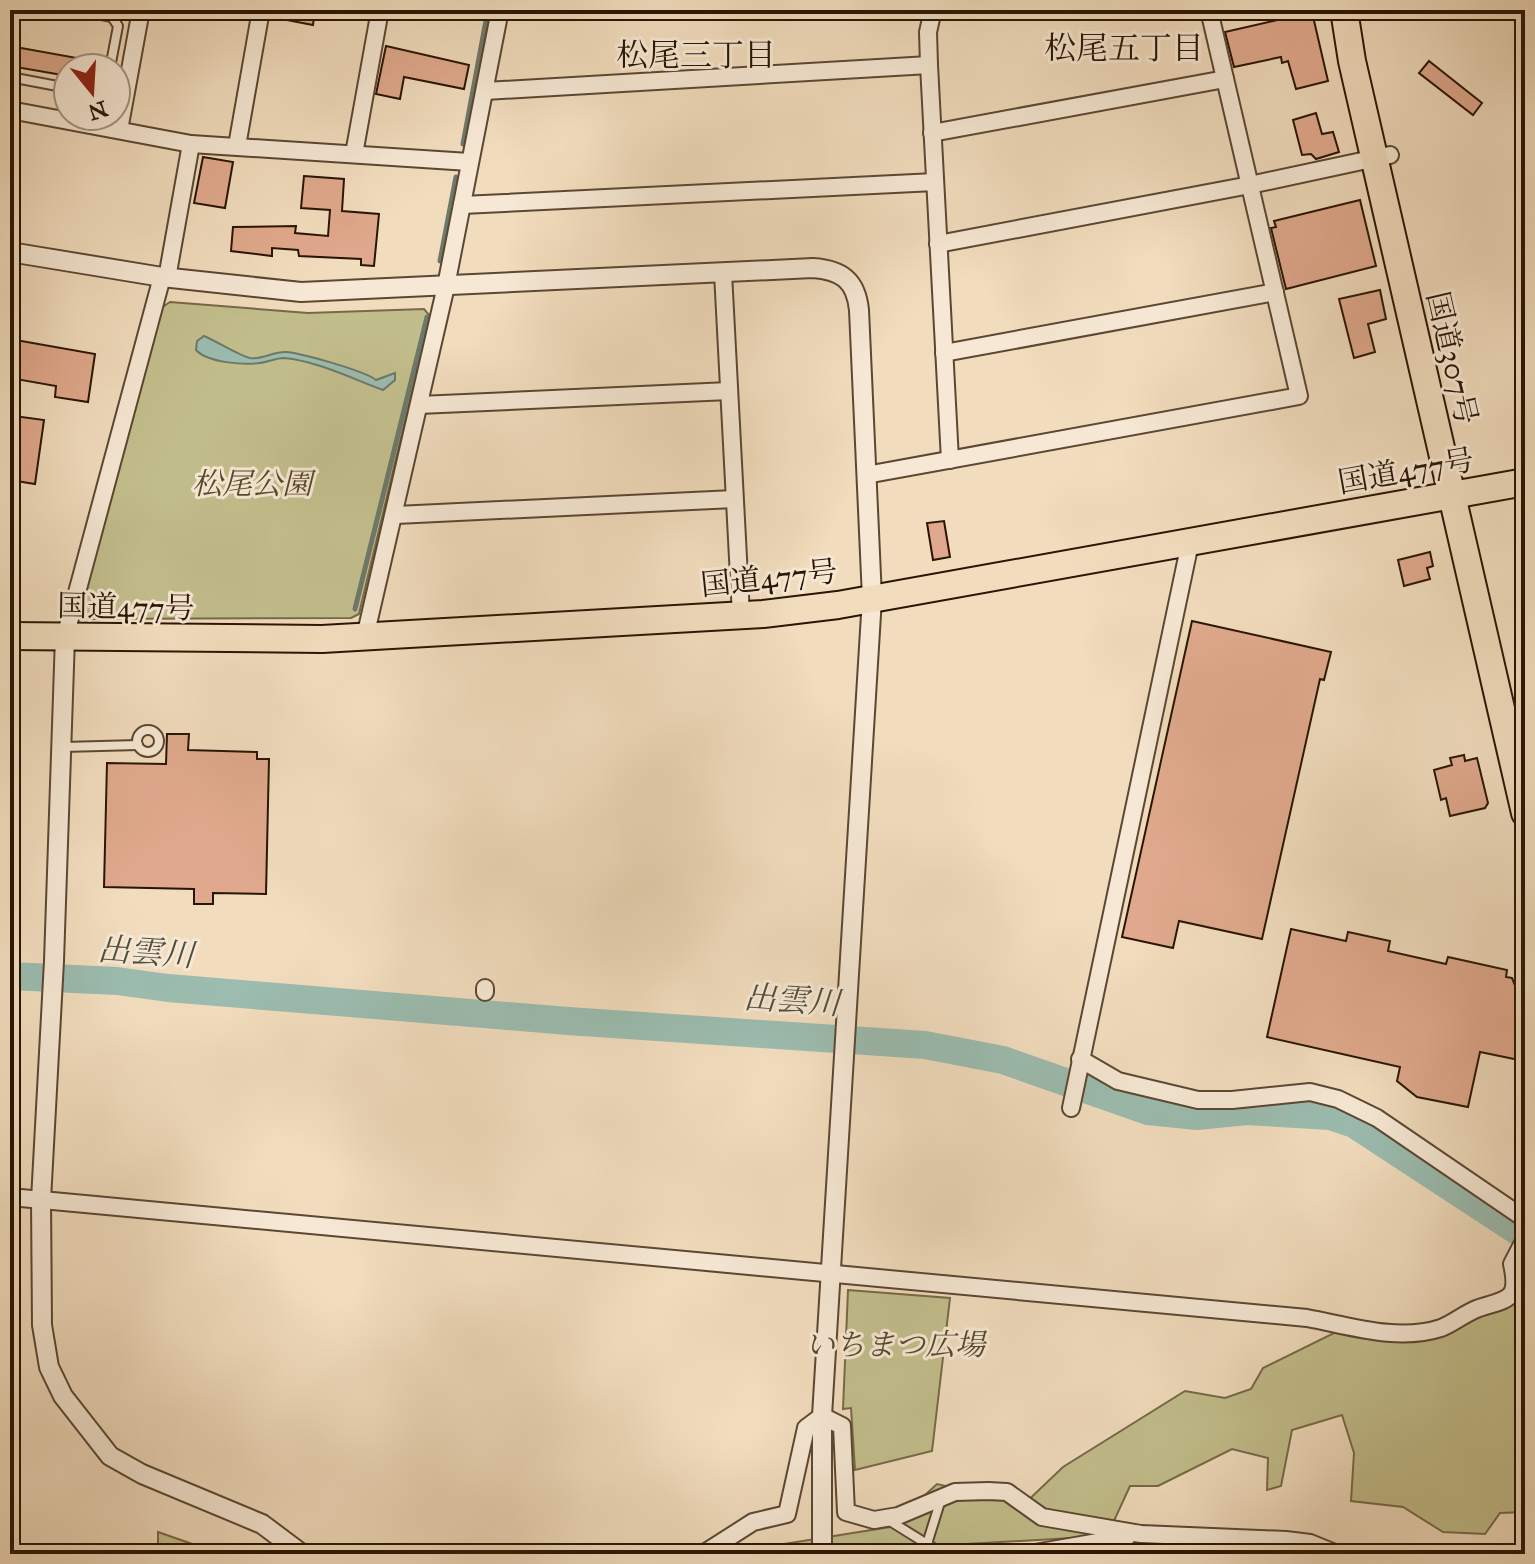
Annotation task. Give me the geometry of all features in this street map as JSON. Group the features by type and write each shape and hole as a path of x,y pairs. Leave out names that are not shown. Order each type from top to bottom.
{"highway":[{"name":"国道307号","path":"1344,10 1382,156"},
{"name":"国道307号","path":"1353,10 1525,813"},
{"name":"国道477号","path":"10,636 230,640 365,637 741,615 872,598 1525,482"},
{"name":"国道307号","path":"1459,494 1525,746"}],"street":[{"path":"132,59 141,10"},
{"path":"237,146 261,10"},
{"path":"354,154 380,10"},
{"path":"365,637 396,515 446,286 500,10"},
{"path":"933,10 928,32 929,65 950,460"},
{"path":"866,475 1299,396 1209,10"},
{"path":"485,91 929,65"},
{"path":"932,133 1225,79"},
{"path":"10,110 52,118"},
{"path":"129,132 191,144 469,162"},
{"path":"191,144 164,278 65,637 53,999 41,1200 43,1344 49,1367 77,1415 110,1456 142,1474 262,1524 302,1554"},
{"path":"938,244 1250,185 1382,156"},
{"path":"462,205 935,182"},
{"path":"10,252 164,278 301,292 813,268 838,272 850,282 859,310 872,598 846,1065 822,1416 822,1554"},
{"path":"723,273 741,615"},
{"path":"944,353 1275,292"},
{"path":"419,405 729,391"},
{"path":"396,515 734,499"},
{"path":"1071,1108 1190,543"},
{"path":"1078,1066 1173,1096 1232,1100 1310,1092 1338,1099 1377,1118 1525,1219"},
{"path":"10,1197 1307,1318 1388,1333 1412,1334 1442,1327 1476,1309 1505,1301 1513,1293 1516,1281 1512,1264 1521,1245"},
{"path":"822,1416 842,1426 846,1512 874,1520 955,1492 1007,1492 1042,1517 1141,1534 1238,1542 1310,1543 1337,1554"},
{"path":"703,1554 753,1522 787,1514 806,1428 822,1416"},
{"path":"1029,1554 1141,1534"}],"lane":[{"path":"76,10 112,17 118,26 113,52"},
{"path":"10,77 52,85"},
{"path":"63,747 138,745"},
{"path":"927,1544 942,1496"},
{"path":"885,1518 943,1554"}],"green space":[{"name":"松尾公園","path":"170,302 308,313 424,309 430,316 359,614 351,618 87,619 78,611 161,308"},
{"path":"1525,1263 1525,1512 1500,1513 1485,1534 1443,1532 1403,1507 1351,1501 1354,1453 1342,1415 1292,1430 1281,1486 1267,1490 1268,1458 1232,1449 1158,1486 1130,1486 1107,1536 931,1546 920,1554 721,1554 890,1527 937,1484 1002,1499 1020,1508 1063,1467 1185,1391 1225,1398 1251,1389 1263,1368 1338,1331 1415,1342 1516,1301 1520,1268"},
{"name":"いちまつ広場","path":"848,1290 950,1298 932,1451 855,1470 851,1408 843,1409"},
{"path":"158,1532 221,1554 158,1554"}],"shaded area":[{"path":"204,336 250,358 287,352 334,363 376,380 395,373 395,380 383,390 296,360 281,358 245,364 217,360 196,350 197,341"}],"building":[{"path":"272,10 315,10 313,25 271,17"},
{"path":"1312,12 1328,81 1296,89 1288,61 1282,63 1281,57 1234,67 1225,32"},
{"path":"10,46 52,54 52,73 10,66"},
{"path":"386,46 469,65 464,89 404,77 400,99 376,94"},
{"path":"1429,61 1482,103 1473,115 1419,73"},
{"path":"1316,113 1322,134 1333,132 1339,152 1316,159 1311,154 1302,155 1293,120"},
{"path":"203,157 233,162 225,208 194,203"},
{"path":"304,176 344,179 342,211 379,214 374,266 361,265 361,259 299,256 298,250 272,248 272,256 231,251 233,227 296,226 295,233 328,236 330,210 301,208"},
{"path":"1360,200 1376,266 1286,289 1271,228 1276,227 1274,221"},
{"path":"1380,290 1386,319 1368,324 1375,352 1354,358 1339,299"},
{"path":"10,339 95,354 88,402 55,397 56,386 10,378"},
{"path":"14,416 44,420 35,484 10,480"},
{"path":"944,521 950,557 933,560 927,523"},
{"path":"1430,552 1433,566 1427,568 1430,579 1404,586 1398,560"},
{"path":"1192,621 1331,652 1324,680 1320,679 1262,939 1179,921 1173,948 1122,937"},
{"path":"167,734 189,734 188,750 257,752 257,759 269,759 266,894 213,893 213,904 194,904 194,889 104,887 107,763 166,764"},
{"path":"1464,755 1465,761 1477,758 1488,803 1485,808 1450,816 1446,798 1441,800 1434,770 1452,765 1450,758"},
{"path":"1291,929 1346,941 1348,932 1390,941 1388,951 1446,964 1448,957 1507,970 1506,977 1512,978 1525,1010 1519,1060 1480,1052 1468,1107 1417,1097 1397,1081 1400,1067 1267,1037"}],"waterway":[{"path":"463,144 488,10"},
{"path":"440,261 456,177"},
{"path":"355,609 427,317"},
{"name":"出雲川","path":"10,976 117,981 168,988 568,1021 925,1045 1003,1060 1148,1111 1197,1116 1247,1111 1330,1116 1354,1124 1525,1236"}],"district":[{"name":"松尾五丁目","path":"1124,48"},
{"name":"松尾三丁目","path":"696,55"}]}
